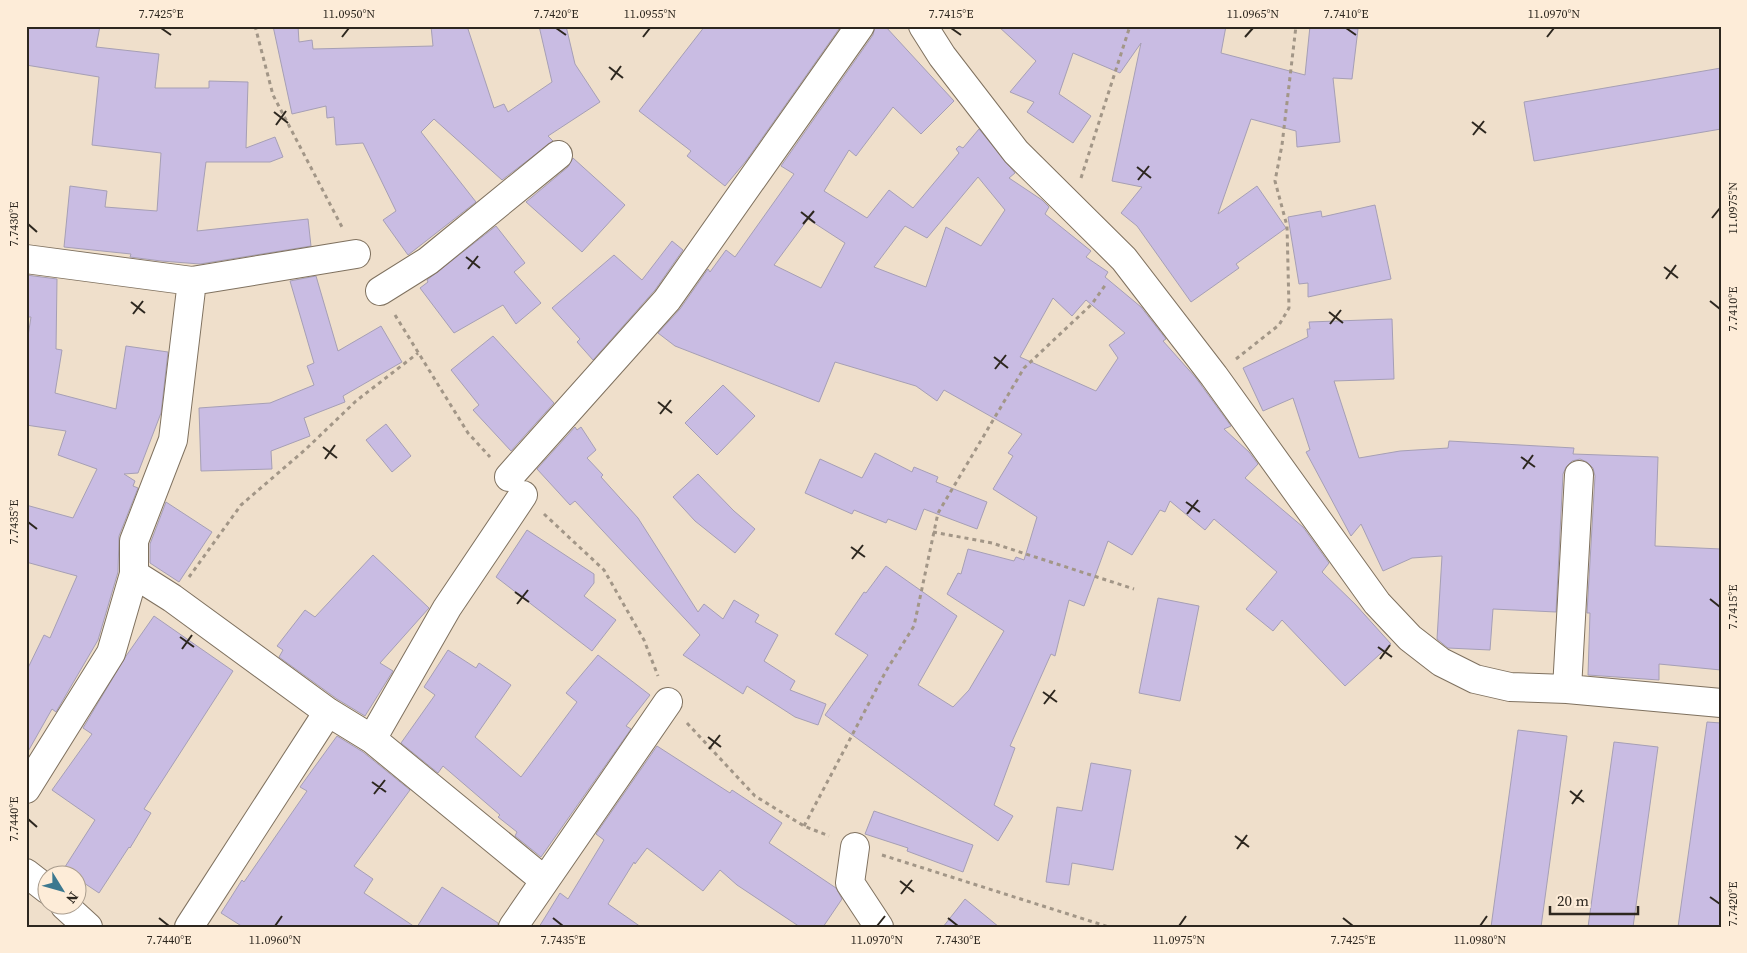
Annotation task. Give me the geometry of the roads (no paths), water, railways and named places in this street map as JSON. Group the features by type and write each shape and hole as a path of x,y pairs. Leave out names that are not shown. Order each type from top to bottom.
{"street":[{"path":"372,739 516,486 667,300 860,26"},
{"path":"923,26 942,56 1016,152 1124,259 1214,376 1377,603 1410,638 1441,662 1475,679 1510,687 1567,689 1721,703"},
{"path":"380,291 428,261 558,154"},
{"path":"26,259 192,282 356,254"},
{"path":"26,789 110,653 134,574 134,541 173,440 192,282"},
{"path":"1567,689 1579,475"},
{"path":"134,574 172,598 328,712 372,739 544,880"},
{"path":"513,927 668,702"},
{"path":"189,927 328,712"},
{"path":"855,847 850,883 880,927"},
{"path":"26,873 38,882"},
{"path":"76,916 88,927"}]}
